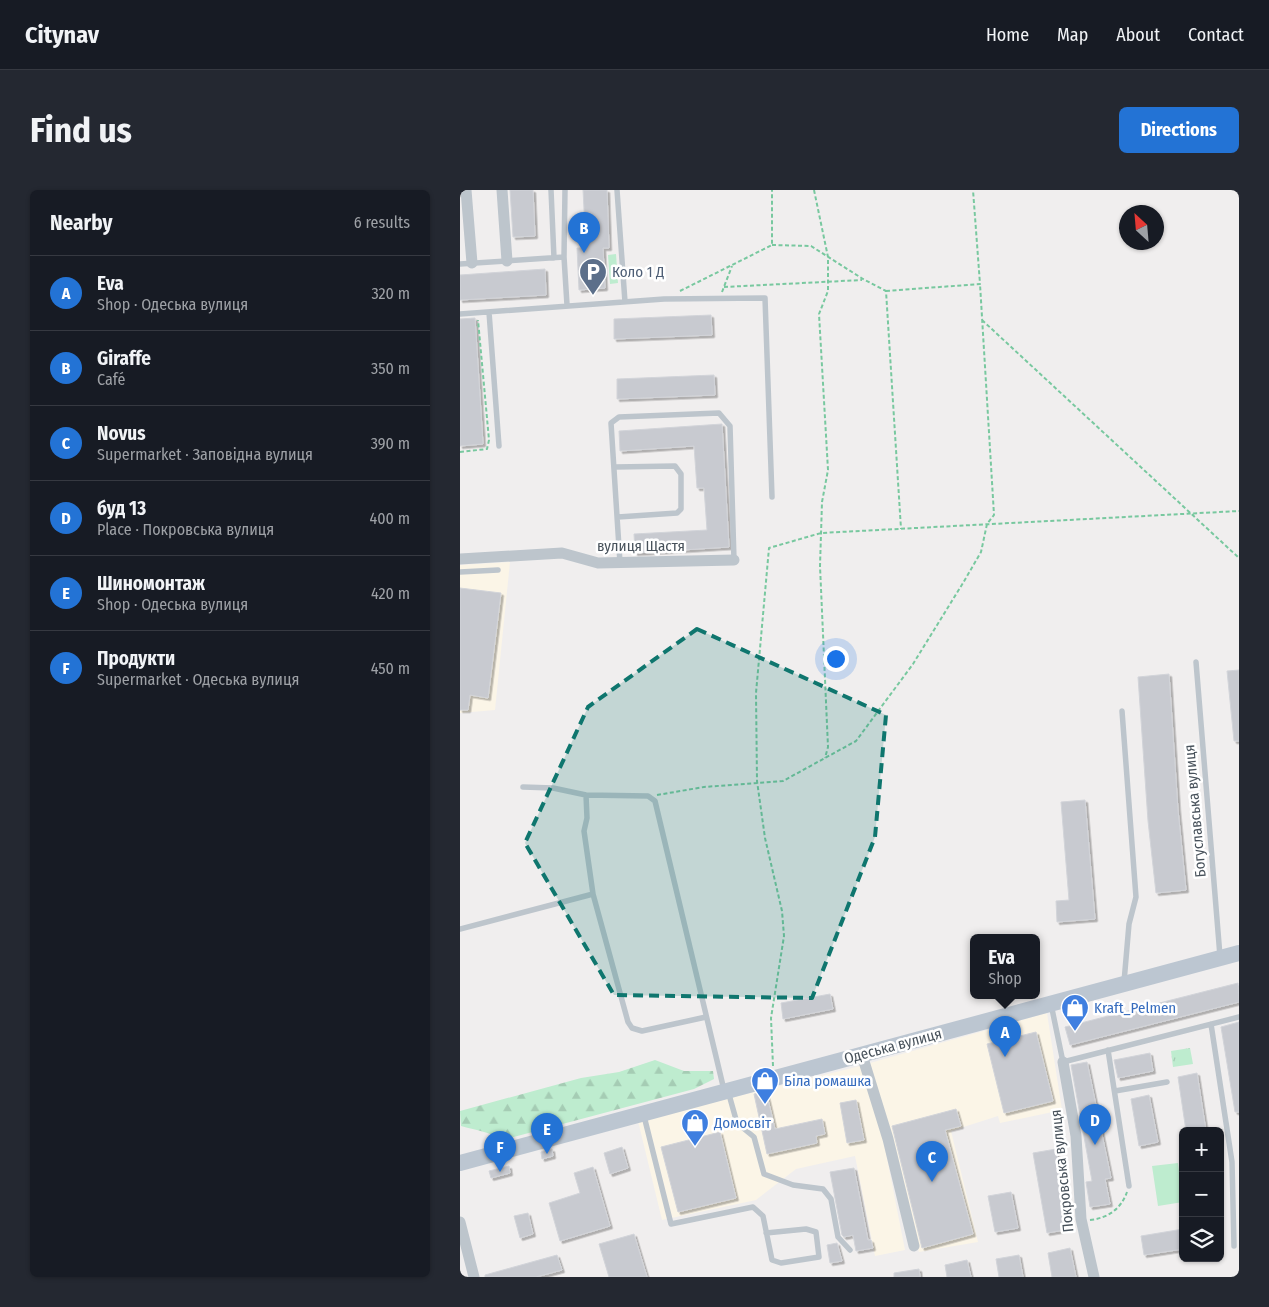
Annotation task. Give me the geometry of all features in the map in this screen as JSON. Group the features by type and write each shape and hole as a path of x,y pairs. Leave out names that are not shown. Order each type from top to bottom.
{"street":[{"path":"466,190 472,263"},
{"path":"502,190 507,261"},
{"name":"вулиця Щастя","path":"460,559 562,553 598,563 734,560"},
{"name":"Одеська вулиця","path":"460,1162 1239,953"},
{"path":"862,1055 888,1139 914,1246"},
{"name":"Покровська вулиця","path":"1063,1062 1076,1136 1080,1219 1094,1277"},
{"path":"460,1222 474,1277"}],"lane":[{"path":"551,190 554,258"},
{"path":"565,190 564,257 567,305"},
{"path":"617,190 626,302"},
{"path":"460,264 564,257"},
{"path":"460,314 664,299 765,298 772,497"},
{"path":"489,312 499,446"},
{"path":"620,563 611,423 619,418 719,413 730,426 734,560"},
{"path":"615,467 675,466 681,474 681,509 677,513 618,517"},
{"path":"460,572 498,570"},
{"name":"Богуславська вулиця","path":"1196,662 1220,958"},
{"path":"1122,711 1136,897 1129,924 1124,965 1124,984"},
{"path":"523,787 553,788 586,795 648,796 655,801 706,1016 726,1092 737,1123 754,1136 764,1174 794,1185 823,1190 831,1199 838,1237 850,1250"},
{"path":"586,795 587,818 584,831 593,894 628,1022 632,1028 642,1031 706,1016"},
{"path":"460,929 593,894"},
{"path":"1052,1004 1063,1062 1239,1017"},
{"path":"1211,1024 1236,1161 1234,1246"},
{"path":"1108,1050 1129,1186"},
{"path":"1115,1091 1167,1082"},
{"path":"643,1114 671,1224 753,1206 763,1216 766,1233 772,1260 781,1263 819,1257 816,1232 806,1228 766,1233"}],"path":[{"path":"772,190 772,245"},
{"path":"814,190 828,257 828,291 819,314 828,470 822,502 820,566 828,748 825,758"},
{"path":"648,796 757,781 783,781 856,741 913,664 981,552 987,524 994,515 974,190"},
{"path":"664,299 772,245 811,246 863,279 886,291 980,284"},
{"path":"720,299 732,265"},
{"path":"724,287 863,279"},
{"path":"886,291 901,529"},
{"path":"460,452 487,449 489,440 480,321 470,314"},
{"path":"982,320 1239,558"},
{"path":"774,1079 771,1018 784,936 782,911 765,838 757,781 756,693 769,548 821,533 1239,511"},
{"path":"1080,1219 1104,1218 1122,1204 1129,1186"}],"highlighted area":[{"path":"697,629 886,715 875,837 812,998 614,995 525,843 588,707"}],"shaded area":[{"path":"510,562 495,710 460,713 460,565"},
{"path":"1047,1013 1062,1110 1000,1123 998,1116 951,1131 978,1242 919,1252 870,1063"},
{"path":"860,1066 881,1128 905,1250 875,1256 855,1156 796,1169 756,1200 662,1220 638,1121"}],"green space":[{"path":"616,254 618,283 610,284 608,255"},
{"path":"1190,1048 1193,1064 1173,1067 1171,1051"},
{"path":"655,1060 684,1071 713,1071 714,1079 694,1089 502,1140 487,1133 461,1126 460,1111 581,1078 619,1072"},
{"path":"1178,1163 1179,1203 1158,1206 1152,1166"}],"building":[{"path":"510,190 533,190 535,236 513,237"},
{"path":"583,190 607,190 609,248 603,248 605,288 579,290 577,248 586,248"},
{"path":"545,269 546,295 460,300 460,275"},
{"path":"711,315 712,335 614,339 614,319"},
{"path":"475,318 483,444 460,446 460,319"},
{"path":"714,375 715,395 617,399 617,379"},
{"path":"722,424 729,547 635,553 634,534 707,530 704,488 697,488 694,446 620,451 619,431"},
{"path":"460,588 501,593 488,698 470,695 468,710 460,710"},
{"path":"1239,670 1239,741 1234,741 1227,671"},
{"path":"1169,674 1178,810 1186,890 1156,893 1148,821 1138,677"},
{"path":"1085,800 1095,919 1057,922 1056,901 1069,900 1061,802"},
{"path":"1238,983 1239,1002 1070,1045 1065,1027"},
{"path":"830,994 833,1009 783,1019 781,1003"},
{"path":"1239,1022 1239,1112 1235,1112 1221,1027"},
{"path":"1036,1032 1053,1101 1004,1113 987,1044"},
{"path":"1150,1053 1153,1071 1118,1078 1114,1060"},
{"path":"1087,1062 1111,1178 1105,1179 1110,1204 1090,1207 1086,1182 1092,1181 1071,1065"},
{"path":"1197,1073 1205,1127 1185,1127 1178,1077"},
{"path":"766,1091 775,1129 822,1119 825,1134 816,1136 817,1143 767,1154 754,1094"},
{"path":"1149,1095 1158,1142 1139,1146 1131,1099"},
{"path":"856,1100 864,1140 847,1143 840,1103"},
{"path":"956,1109 961,1126 945,1130 973,1234 922,1248 892,1126"},
{"path":"720,1132 736,1198 678,1212 661,1147"},
{"path":"622,1147 628,1168 610,1174 604,1153"},
{"path":"552,1149 553,1156 542,1159 541,1152"},
{"path":"1056,1149 1070,1229 1047,1233 1033,1153"},
{"path":"509,1166 510,1173 491,1178 489,1171"},
{"path":"593,1167 610,1226 560,1241 549,1203 580,1193 574,1173"},
{"path":"854,1168 868,1240 871,1240 873,1248 856,1251 853,1235 844,1237 842,1235 830,1172"},
{"path":"1011,1192 1018,1228 995,1232 988,1196"},
{"path":"528,1213 533,1234 520,1238 514,1216"},
{"path":"1179,1230 1179,1250 1144,1255 1141,1236"},
{"path":"634,1234 647,1277 609,1277 599,1244"},
{"path":"837,1243 842,1261 830,1263 827,1245"},
{"path":"1070,1248 1076,1277 1052,1277 1048,1253"},
{"path":"557,1255 562,1270 536,1277 485,1277 485,1275"},
{"path":"1019,1255 1023,1277 999,1277 996,1259"},
{"path":"967,1260 971,1277 947,1277 945,1265"},
{"path":"919,1269 920,1277 894,1277 894,1273"}],"place":[{"name":"Giraffe","path":"584,253"},
{"name":"Коло 1 Д","path":"593,296"},
{"name":"Kraft_Pelmen","path":"1075,1032"},
{"name":"Eva","path":"1005,1057"},
{"name":"Біла ромашка","path":"765,1105"},
{"name":"буд 13","path":"1095,1145"},
{"name":"Домосвіт","path":"695,1147"},
{"name":"Шиномонтаж","path":"547,1154"},
{"name":"Продукти","path":"500,1172"},
{"name":"Novus","path":"932,1182"}]}
